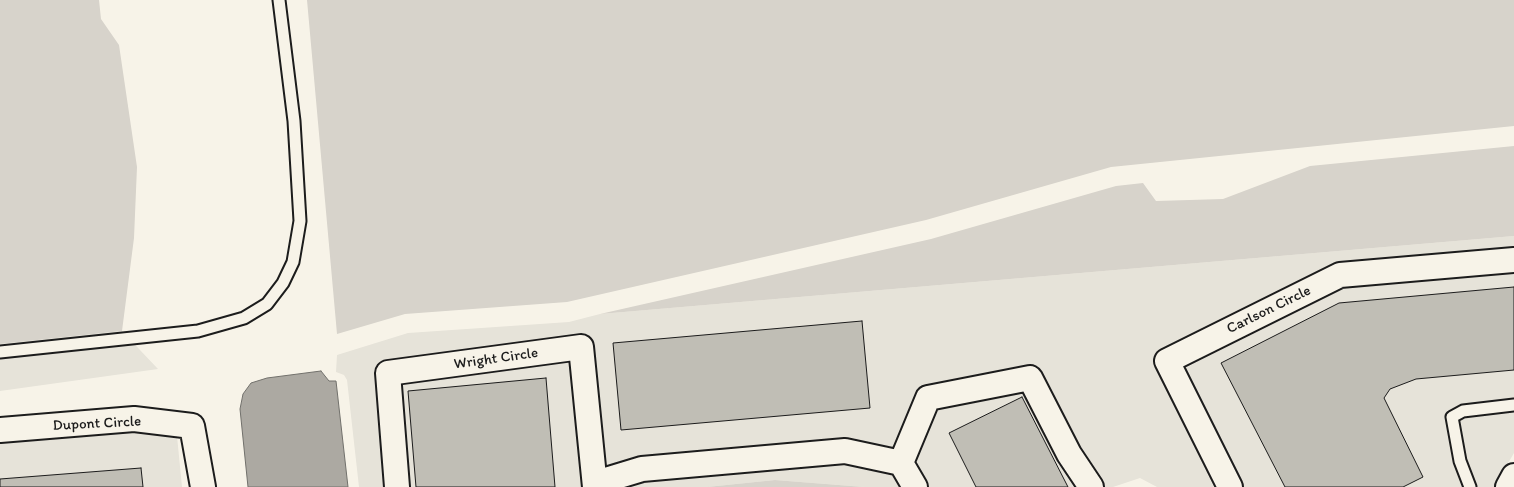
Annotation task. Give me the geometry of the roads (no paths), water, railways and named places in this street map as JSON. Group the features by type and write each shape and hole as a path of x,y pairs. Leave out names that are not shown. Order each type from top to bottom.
{"street":[{"name":"Carlson Circle","path":"1230,487 1167,361 1340,275 1514,260"},
{"name":"Wright Circle","path":"397,487 388,373 581,347 596,485 642,469 845,451 901,463"},
{"path":"915,487 901,463 928,398 1030,378 1069,454 1090,487"},
{"name":"Dupont Circle","path":"0,430 134,419 192,426 203,487"},
{"path":"1508,487 1514,476"}],"lane":[{"path":"0,352 198,331 244,318 267,304 283,283 293,262 300,221 294,121 280,0"},
{"path":"1470,487 1460,461 1452,417 1463,411 1514,405"}]}
